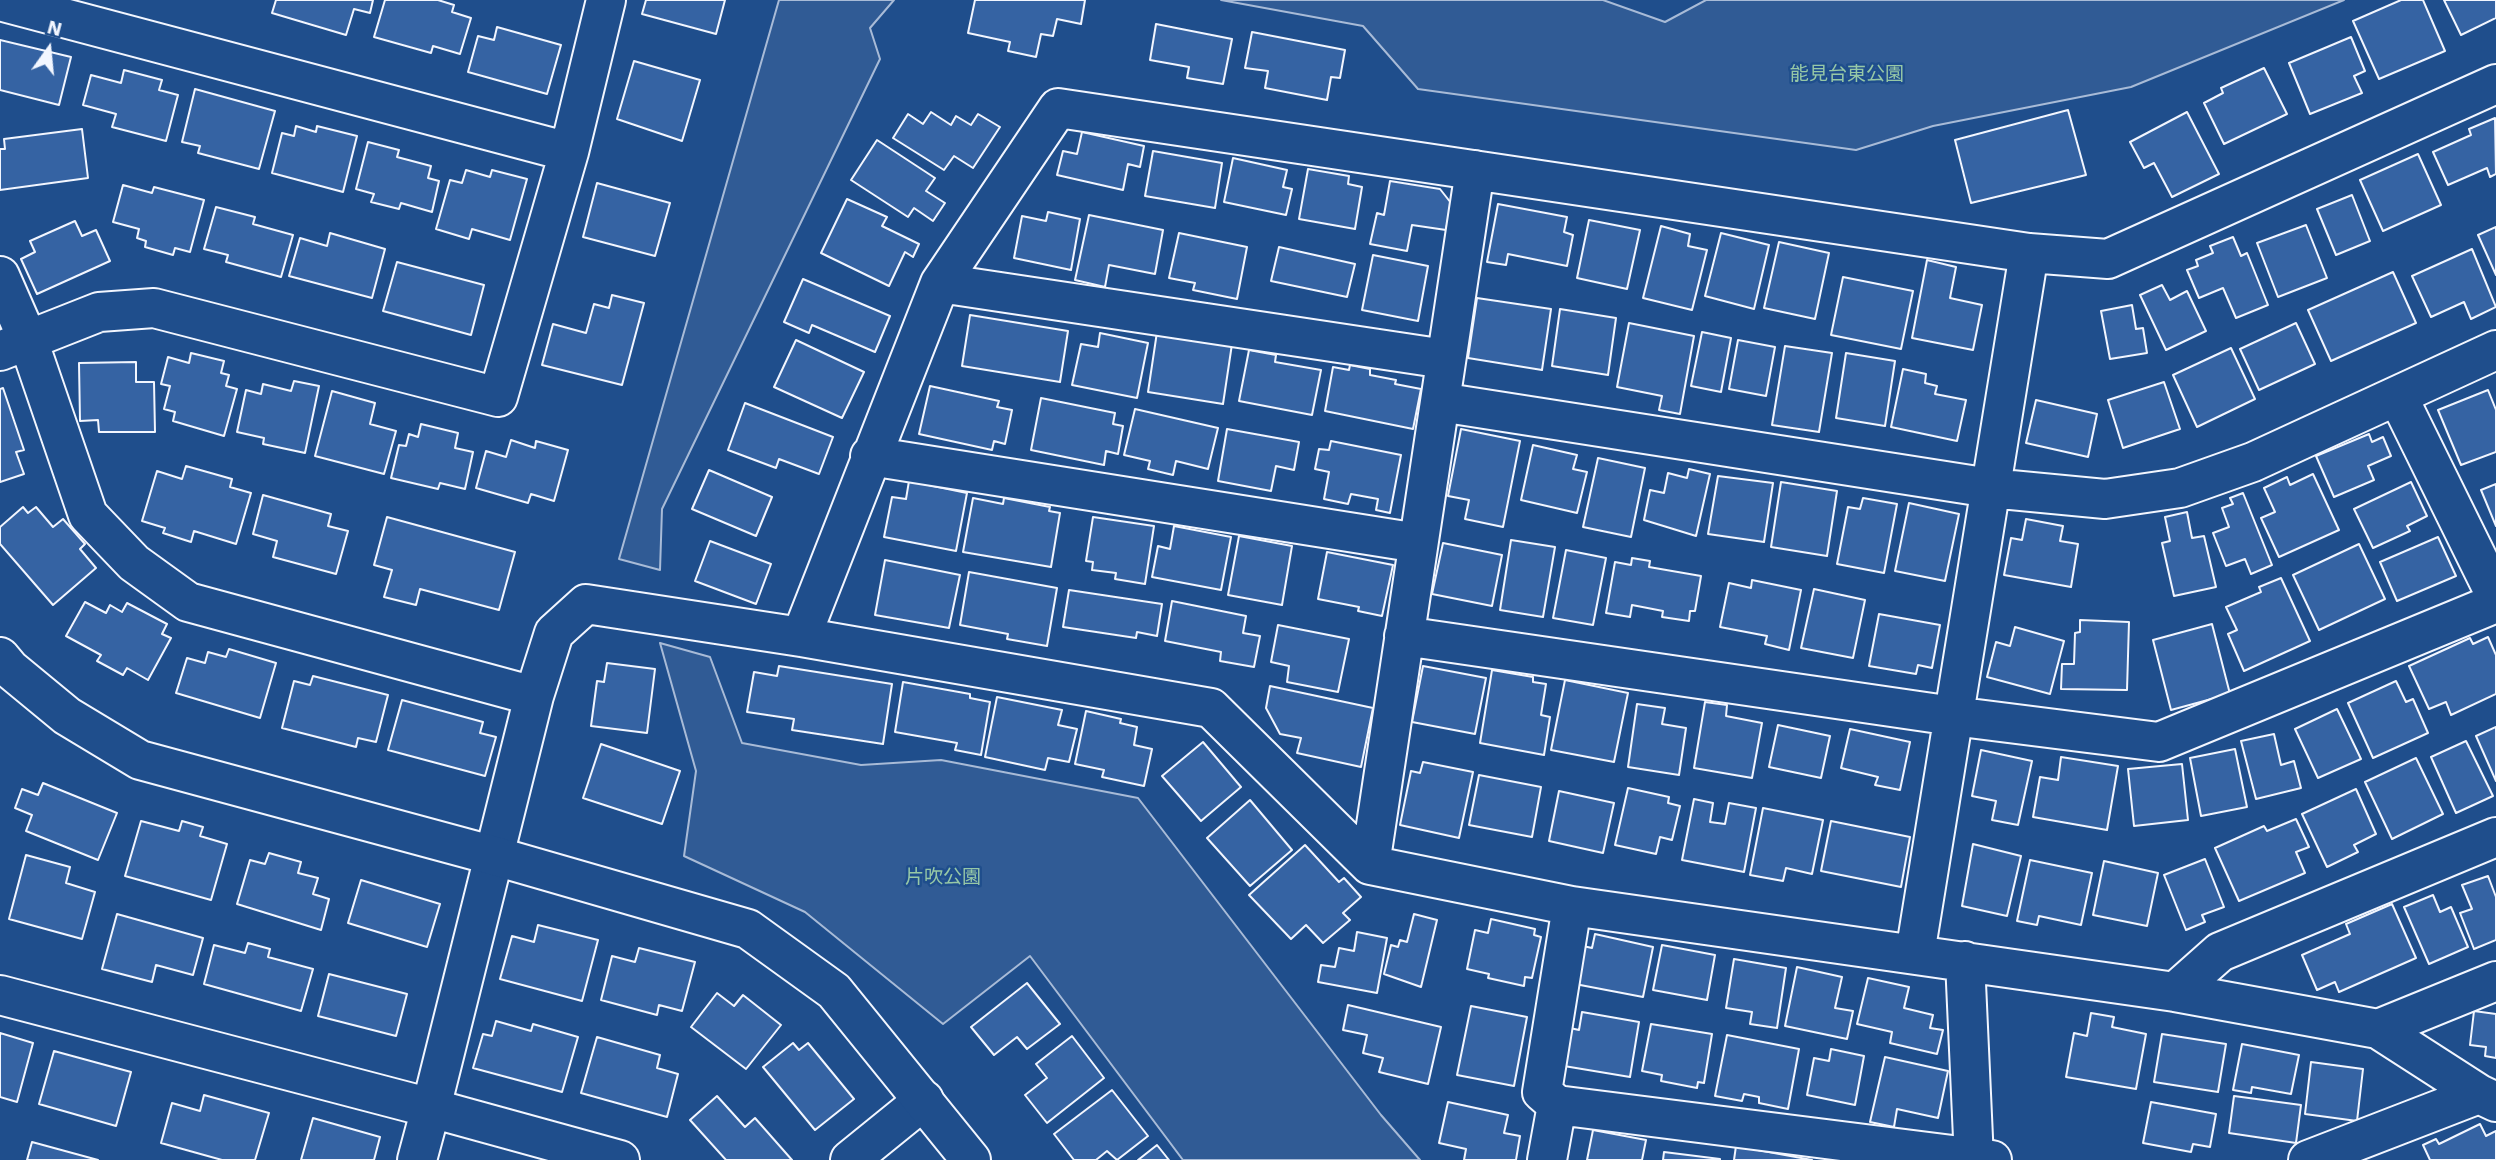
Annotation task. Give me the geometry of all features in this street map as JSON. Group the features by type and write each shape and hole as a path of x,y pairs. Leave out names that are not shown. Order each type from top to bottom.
{"street":[{"path":"14,346 99,312 154,308 498,397 569,152 606,0"},
{"path":"0,1 569,152"},
{"path":"802,637 870,456 940,283 1058,107 2029,253 2108,259 2496,84"},
{"path":"1370,865 1475,170"},
{"path":"1915,954 2029,253"},
{"path":"0,276 14,346 88,515 134,563 188,602 534,696"},
{"path":"940,283 1445,359"},
{"path":"1440,402 1990,488 2105,499 2180,488 2253,462 2496,350"},
{"path":"2398,397 2496,596"},
{"path":"870,456 1418,543"},
{"path":"1404,636 1953,716 2159,742 2496,603"},
{"path":"417,1160 534,696 554,633 586,604 802,637 1211,708 1370,865 1572,906 2175,992 2378,1029 2487,1098"},
{"path":"0,657 10,669 67,716 140,760 495,856 748,929 834,991 971,1160"},
{"path":"2175,992 2220,952 2496,838"},
{"path":"1572,906 1542,1092 1557,1105 1980,1159 1965,961"},
{"path":"2378,1029 2496,981"},
{"path":"0,995 620,1160"},
{"path":"2308,1160 2487,1098"},
{"path":"850,1160 924,1100"},
{"path":"1546,1160 1557,1105"}],"green space":[{"path":"779,0 894,0 870,28 880,59 662,509 660,570 619,559"},
{"name":"能見台東公園","path":"1221,0 1603,0 1665,22 1706,0 2344,0 2131,87 1933,126 1856,150 1418,89 1363,26"},
{"name":"片吹公園","path":"660,643 710,657 742,743 861,765 941,760 1138,798 1381,1115 1420,1160 1183,1160 1030,956 943,1024 805,912 684,856 696,771"}],"building":[{"path":"276,0 373,0 370,13 354,9 346,35 272,13"},
{"path":"385,0 438,0 454,5 452,12 471,18 460,54 433,46 431,53 374,37"},
{"path":"646,0 725,0 716,34 642,14"},
{"path":"975,0 1085,0 1081,24 1057,19 1053,36 1041,34 1036,57 1008,51 1010,42 968,33"},
{"path":"2401,0 2423,0 2445,51 2379,79 2353,21"},
{"path":"2444,0 2496,0 2496,18 2461,35"},
{"path":"1156,24 1232,39 1223,84 1187,78 1189,67 1150,60"},
{"path":"497,27 561,45 547,94 468,72 478,36 494,40"},
{"path":"1252,32 1345,50 1340,78 1331,77 1327,100 1265,88 1268,71 1245,68"},
{"path":"2351,37 2365,71 2354,76 2362,93 2310,114 2289,63"},
{"path":"0,40 71,57 59,105 0,90"},
{"path":"634,61 700,80 682,141 617,119"},
{"path":"2264,68 2287,114 2224,144 2204,103 2223,93 2221,88"},
{"path":"124,70 162,80 159,90 178,95 166,141 112,127 116,114 83,105 91,75 121,83"},
{"path":"195,89 275,111 259,169 198,153 200,146 182,142"},
{"path":"2068,110 2086,175 1971,203 1955,140"},
{"path":"931,112 951,125 956,116 971,125 978,114 1000,127 973,168 954,156 944,170 893,138 908,114 923,124"},
{"path":"2187,112 2219,174 2172,197 2154,163 2144,168 2130,142"},
{"path":"2495,118 2496,174 2490,177 2487,168 2448,185 2433,152 2471,135 2469,129"},
{"path":"296,126 316,132 317,126 357,136 343,192 272,173 282,133 294,136"},
{"path":"82,129 88,178 0,190 0,149 5,149 4,139"},
{"path":"1082,132 1144,146 1140,167 1128,164 1123,190 1057,175 1063,151 1077,154"},
{"path":"877,140 935,178 926,191 945,203 933,221 914,208 908,217 851,180"},
{"path":"368,142 399,150 397,157 431,166 428,178 439,181 432,212 401,203 399,209 371,202 374,194 356,189"},
{"path":"1153,151 1222,163 1215,208 1145,196"},
{"path":"2418,154 2441,205 2383,231 2360,180"},
{"path":"1233,158 1287,170 1283,187 1292,189 1286,215 1224,202"},
{"path":"1308,169 1349,176 1348,184 1362,187 1355,229 1299,219"},
{"path":"466,170 490,177 492,170 527,179 510,240 472,229 469,239 436,229 450,180 462,183"},
{"path":"1390,181 1440,189 1451,203 1446,230 1412,225 1407,251 1370,244 1377,213 1384,215"},
{"path":"597,183 670,203 655,256 583,237"},
{"path":"123,185 152,193 154,187 204,200 190,252 175,248 173,255 145,247 146,241 137,238 139,229 113,222"},
{"path":"2352,195 2370,241 2336,255 2317,209"},
{"path":"847,199 887,217 882,226 919,244 913,257 905,252 889,286 821,253"},
{"path":"1498,204 1567,217 1564,232 1573,235 1567,266 1508,254 1506,265 1487,262"},
{"path":"216,207 255,217 253,224 293,235 281,277 226,262 228,255 204,249"},
{"path":"1048,212 1080,219 1071,270 1014,258 1022,216 1046,221"},
{"path":"1089,215 1163,230 1155,274 1109,265 1105,287 1075,280"},
{"path":"1589,220 1640,230 1627,289 1577,278"},
{"path":"75,221 82,236 96,230 110,261 37,294 21,259 35,252 30,241"},
{"path":"2306,225 2327,278 2278,297 2257,243"},
{"path":"1661,226 1690,234 1688,246 1707,250 1692,310 1643,298"},
{"path":"2496,227 2496,275 2478,235"},
{"path":"330,233 385,249 372,298 289,276 300,238 327,246"},
{"path":"1179,233 1247,247 1237,299 1193,290 1195,283 1169,278"},
{"path":"1721,233 1769,245 1754,309 1705,296"},
{"path":"2233,237 2241,256 2247,253 2268,305 2236,318 2223,288 2199,298 2187,270 2198,266 2196,260 2213,253 2210,246"},
{"path":"1779,242 1829,253 1815,319 1764,308"},
{"path":"1279,247 1355,264 1347,297 1271,281"},
{"path":"2472,249 2496,307 2471,319 2464,302 2431,317 2412,276"},
{"path":"1373,255 1428,266 1418,321 1362,310"},
{"path":"1927,260 1956,267 1950,298 1982,305 1973,350 1912,338"},
{"path":"397,262 484,285 471,335 383,311"},
{"path":"2393,272 2416,323 2331,361 2308,310"},
{"path":"1843,277 1913,291 1901,349 1831,335"},
{"path":"803,279 890,316 875,352 812,325 809,333 784,322"},
{"path":"2162,285 2170,300 2187,291 2206,331 2166,350 2140,295"},
{"path":"612,295 644,303 622,385 542,365 553,324 586,333 594,304 609,308"},
{"path":"1477,298 1551,309 1542,370 1468,358"},
{"path":"2132,305 2136,329 2143,328 2147,353 2110,359 2101,311"},
{"path":"1560,309 1616,318 1608,375 1552,366"},
{"path":"970,315 1068,331 1060,382 962,366"},
{"path":"1629,323 1694,336 1680,414 1659,410 1662,396 1617,387"},
{"path":"2296,323 2315,364 2259,390 2240,349"},
{"path":"1157,332 1232,344 1223,404 1148,392"},
{"path":"1702,332 1731,338 1721,392 1691,386"},
{"path":"1100,333 1148,343 1137,398 1072,385 1081,344 1098,347"},
{"path":"796,340 864,372 842,418 774,387"},
{"path":"1738,340 1775,347 1766,396 1729,389"},
{"path":"1785,346 1832,353 1819,432 1772,425"},
{"path":"2231,348 2255,399 2197,427 2173,375"},
{"path":"1249,350 1276,355 1275,362 1321,370 1312,415 1239,401"},
{"path":"191,353 224,361 221,373 229,375 226,386 237,389 224,436 173,421 175,412 164,409 170,386 161,384 168,357 189,363"},
{"path":"1846,353 1895,361 1885,426 1836,418"},
{"path":"136,362 136,382 154,382 155,432 99,432 98,420 80,421 79,363"},
{"path":"1350,365 1370,369 1370,375 1396,380 1395,384 1421,389 1413,429 1325,411 1333,367 1349,370"},
{"path":"1903,369 1926,374 1925,383 1937,386 1935,394 1966,400 1957,441 1891,427"},
{"path":"294,381 319,386 305,453 263,444 264,438 237,432 246,390 261,394 263,384 291,391"},
{"path":"2164,382 2180,429 2123,448 2108,400"},
{"path":"930,386 999,401 997,407 1012,410 1005,444 994,441 992,450 919,434"},
{"path":"3,388 24,450 16,452 24,474 0,482 0,389"},
{"path":"2488,390 2496,410 2496,452 2461,465 2438,410"},
{"path":"332,391 375,403 370,424 396,431 384,474 315,456"},
{"path":"1041,398 1115,413 1113,424 1123,426 1118,454 1106,451 1104,465 1031,450"},
{"path":"2036,400 2097,414 2088,457 2026,443"},
{"path":"745,403 833,437 819,474 779,459 776,468 728,450"},
{"path":"1135,409 1218,428 1208,469 1176,461 1173,475 1148,469 1150,461 1124,455"},
{"path":"421,424 458,433 455,448 473,452 465,489 440,483 438,489 391,478 399,445 406,446 409,434 418,437"},
{"path":"1227,429 1299,442 1294,470 1276,466 1271,491 1218,481"},
{"path":"1461,429 1520,441 1503,527 1465,519 1469,500 1448,496"},
{"path":"2369,434 2372,442 2383,437 2391,456 2368,466 2374,480 2334,497 2316,456"},
{"path":"511,440 535,448 536,441 568,450 554,501 531,494 528,503 476,488 486,451 506,457"},
{"path":"1331,441 1401,455 1390,513 1376,510 1378,499 1351,494 1348,504 1324,499 1329,472 1315,469 1319,449 1329,450"},
{"path":"1533,445 1577,455 1573,469 1587,472 1577,513 1521,500"},
{"path":"1598,458 1645,468 1631,537 1583,527"},
{"path":"186,466 232,479 230,487 251,493 236,544 194,531 191,542 163,533 165,528 142,521 157,471 182,479"},
{"path":"1689,469 1710,474 1696,536 1644,520 1650,490 1664,493 1668,473 1687,478"},
{"path":"709,470 772,497 756,536 692,509"},
{"path":"2313,474 2339,530 2279,557 2261,518 2275,512 2264,488 2287,477 2290,485"},
{"path":"1718,476 1773,483 1764,542 1708,534"},
{"path":"909,481 967,493 956,551 884,537 892,497 906,499"},
{"path":"1781,482 1837,491 1827,556 1771,547"},
{"path":"2411,482 2427,516 2407,526 2410,531 2373,548 2354,509"},
{"path":"2496,484 2496,526 2481,490"},
{"path":"2243,493 2272,565 2251,574 2245,559 2226,566 2213,533 2229,527 2222,508 2233,504 2230,498"},
{"path":"263,495 331,514 328,526 348,531 336,574 273,557 277,541 253,534"},
{"path":"973,498 1003,504 1004,498 1050,507 1049,511 1060,513 1051,567 963,552"},
{"path":"1863,498 1897,504 1884,573 1837,564 1848,507 1860,509"},
{"path":"1909,503 1959,514 1945,581 1895,571"},
{"path":"23,507 28,513 36,507 53,527 63,519 85,544 80,549 96,568 53,605 0,544 0,527"},
{"path":"2187,512 2192,538 2204,536 2216,587 2174,596 2162,543 2170,541 2165,517"},
{"path":"387,517 515,552 499,610 420,589 416,605 384,597 392,570 374,565"},
{"path":"1093,517 1154,526 1145,584 1115,579 1116,573 1092,570 1093,562 1086,561"},
{"path":"2026,519 2063,526 2060,541 2078,544 2071,587 2004,575 2011,538 2022,540"},
{"path":"1174,526 1231,537 1221,590 1152,577 1158,546 1170,549"},
{"path":"1239,536 1292,546 1282,605 1228,595"},
{"path":"2438,537 2456,576 2397,601 2380,562"},
{"path":"1511,540 1555,547 1543,617 1500,610"},
{"path":"710,541 771,564 756,604 695,581"},
{"path":"1443,543 1502,555 1492,606 1432,594"},
{"path":"2359,544 2385,599 2319,630 2293,575"},
{"path":"1566,550 1606,558 1593,625 1553,618"},
{"path":"1327,552 1393,565 1382,616 1358,611 1359,607 1318,599"},
{"path":"1632,558 1650,561 1649,567 1701,576 1695,611 1690,611 1689,621 1662,617 1663,611 1632,605 1630,617 1606,613 1615,562 1631,565"},
{"path":"885,560 960,575 949,628 875,615"},
{"path":"969,572 1057,588 1047,646 1007,639 1008,634 960,625"},
{"path":"2281,578 2310,641 2244,671 2228,634 2237,630 2226,607 2261,592 2259,587"},
{"path":"1752,580 1801,590 1789,650 1765,644 1767,636 1720,627 1729,583 1751,588"},
{"path":"1814,589 1865,600 1853,658 1801,648"},
{"path":"1069,590 1162,604 1157,636 1137,632 1136,638 1063,627"},
{"path":"1172,601 1246,616 1243,633 1260,636 1254,667 1220,661 1221,652 1165,641"},
{"path":"85,602 106,613 110,605 122,612 127,603 167,624 162,634 171,638 148,680 127,668 123,675 97,661 101,655 66,636"},
{"path":"1879,614 1940,625 1932,668 1918,665 1916,674 1869,666"},
{"path":"2080,620 2129,622 2127,690 2061,689 2062,664 2074,664 2075,633 2080,632"},
{"path":"2212,624 2230,694 2171,710 2153,640"},
{"path":"1278,625 1349,639 1338,692 1287,682 1289,666 1271,662"},
{"path":"2015,627 2064,641 2050,694 1987,677 1996,642 2010,646"},
{"path":"2488,637 2496,655 2496,694 2451,715 2446,702 2429,709 2409,666 2470,638 2473,644"},
{"path":"229,649 276,663 260,718 176,693 187,658 205,663 208,652 226,657"},
{"path":"607,663 655,669 647,733 591,726 597,681 604,682"},
{"path":"779,666 892,684 883,744 792,730 794,719 747,712 754,672 777,676"},
{"path":"1423,666 1486,678 1475,734 1412,722"},
{"path":"1492,670 1533,677 1533,682 1546,684 1541,715 1550,717 1544,755 1480,743"},
{"path":"313,676 388,695 376,742 358,738 356,747 282,728 294,681 310,685"},
{"path":"1565,680 1628,693 1614,762 1551,750"},
{"path":"2396,681 2406,702 2413,699 2428,733 2373,758 2348,703"},
{"path":"903,682 970,694 970,698 990,702 981,755 955,750 957,743 895,732"},
{"path":"1270,686 1373,708 1361,767 1297,753 1301,738 1280,734 1266,708"},
{"path":"997,697 1062,710 1058,725 1077,729 1069,762 1048,758 1045,770 985,757"},
{"path":"402,700 483,722 480,733 496,737 485,776 388,750"},
{"path":"1705,702 1727,705 1726,716 1762,723 1752,778 1694,768"},
{"path":"1637,704 1665,708 1662,724 1686,728 1679,775 1628,767"},
{"path":"2337,709 2361,759 2318,778 2295,729"},
{"path":"1086,711 1121,719 1120,723 1137,727 1134,745 1152,749 1144,786 1102,777 1104,770 1075,764"},
{"path":"1778,725 1830,736 1821,778 1769,767"},
{"path":"2496,727 2496,781 2476,736"},
{"path":"1850,729 1910,742 1900,790 1875,785 1878,777 1841,768"},
{"path":"2274,734 2281,765 2294,761 2301,788 2256,799 2241,741"},
{"path":"2466,741 2493,796 2456,813 2431,757"},
{"path":"1203,742 1241,787 1201,821 1162,776"},
{"path":"601,744 680,771 662,824 583,798"},
{"path":"2235,749 2247,807 2201,816 2190,758"},
{"path":"1981,750 2032,761 2018,825 1992,820 1996,801 1972,796"},
{"path":"2061,757 2118,766 2107,830 2033,817 2040,777 2058,780"},
{"path":"2416,758 2443,814 2392,839 2365,782"},
{"path":"1423,762 1473,772 1459,838 1400,825 1411,771 1420,773"},
{"path":"2182,764 2188,820 2134,826 2128,769"},
{"path":"1479,775 1541,787 1532,837 1469,825"},
{"path":"43,783 117,813 98,860 26,831 32,815 15,808 22,789 38,795"},
{"path":"1628,788 1669,797 1668,803 1680,806 1672,840 1660,837 1656,854 1615,845"},
{"path":"2356,789 2376,834 2354,845 2358,852 2327,867 2302,814"},
{"path":"1559,791 1614,803 1603,853 1549,841"},
{"path":"1694,799 1713,803 1710,822 1725,824 1729,803 1756,808 1744,872 1682,860"},
{"path":"1250,800 1292,850 1250,886 1207,838"},
{"path":"1763,808 1823,820 1812,874 1786,868 1783,881 1750,875"},
{"path":"2296,819 2309,847 2296,852 2305,873 2239,901 2215,848 2264,826 2267,831"},
{"path":"141,821 179,831 182,821 203,827 200,836 227,844 211,900 125,876"},
{"path":"1831,821 1910,837 1901,887 1821,871"},
{"path":"1973,844 2021,856 2007,916 1962,906"},
{"path":"1305,845 1339,882 1344,878 1361,897 1343,913 1350,920 1323,943 1306,925 1291,939 1249,895"},
{"path":"269,853 301,862 298,873 318,878 313,894 329,899 321,930 237,904 250,860 265,864"},
{"path":"26,855 70,867 66,883 95,892 82,939 9,919"},
{"path":"2205,859 2224,907 2202,915 2205,922 2186,930 2164,875"},
{"path":"2030,860 2092,873 2081,925 2039,916 2037,925 2017,921"},
{"path":"2104,861 2158,873 2147,926 2093,915"},
{"path":"2488,876 2496,897 2496,940 2474,949 2460,913 2472,909 2462,885"},
{"path":"361,880 440,904 427,947 348,923"},
{"path":"2433,895 2440,912 2451,907 2468,947 2429,964 2404,907"},
{"path":"2392,904 2416,958 2339,992 2335,982 2317,990 2302,955 2350,934 2346,924"},
{"path":"117,914 203,938 193,975 156,965 152,982 102,969"},
{"path":"1414,914 1437,920 1421,987 1384,974 1391,945 1398,947 1400,940 1407,942"},
{"path":"1491,919 1535,929 1534,935 1541,937 1532,978 1525,977 1524,986 1488,978 1489,974 1467,969 1475,930 1488,933"},
{"path":"538,925 598,940 582,1001 500,979 512,936 534,942"},
{"path":"1357,932 1387,938 1377,993 1318,982 1321,965 1335,967 1339,948 1354,951"},
{"path":"1595,934 1653,947 1643,997 1575,984 1583,946 1592,948"},
{"path":"248,943 270,949 268,957 313,969 301,1011 204,984 214,945 245,953"},
{"path":"1662,945 1715,955 1707,1000 1653,990"},
{"path":"639,948 695,962 682,1011 659,1005 657,1015 601,1000 612,956 635,962"},
{"path":"1734,959 1786,968 1777,1028 1750,1024 1752,1012 1726,1008"},
{"path":"1797,967 1842,977 1835,1008 1853,1011 1847,1039 1785,1026"},
{"path":"329,974 407,994 396,1036 318,1016"},
{"path":"1868,978 1909,987 1904,1008 1933,1015 1930,1028 1943,1030 1937,1054 1890,1043 1892,1032 1857,1024"},
{"path":"1027,983 1060,1024 1027,1049 1017,1037 994,1055 971,1027"},
{"path":"717,993 734,1006 743,995 781,1025 746,1069 691,1027"},
{"path":"1348,1005 1441,1027 1428,1084 1379,1072 1383,1058 1363,1053 1367,1035 1343,1030"},
{"path":"1471,1006 1527,1017 1514,1086 1457,1075"},
{"path":"2474,1011 2496,1014 2496,1058 2485,1056 2486,1047 2470,1045"},
{"path":"1582,1012 1639,1022 1630,1077 1564,1066 1570,1028 1579,1030"},
{"path":"2091,1013 2114,1017 2112,1027 2146,1034 2136,1089 2066,1077 2074,1033 2087,1036"},
{"path":"496,1021 531,1031 533,1024 578,1037 562,1092 473,1068 483,1034 492,1036"},
{"path":"1651,1024 1712,1034 1704,1083 1698,1082 1697,1088 1661,1081 1662,1075 1642,1071"},
{"path":"0,1033 33,1043 17,1102 0,1097"},
{"path":"2162,1034 2226,1044 2218,1092 2154,1082"},
{"path":"1727,1035 1799,1049 1788,1109 1759,1103 1759,1097 1744,1094 1742,1101 1715,1096"},
{"path":"1072,1036 1104,1078 1047,1123 1025,1095 1047,1078 1036,1064"},
{"path":"597,1037 660,1055 657,1068 678,1074 667,1117 581,1093"},
{"path":"793,1043 799,1050 808,1043 854,1099 815,1130 763,1067"},
{"path":"2242,1044 2299,1055 2291,1094 2252,1087 2251,1093 2233,1090"},
{"path":"1831,1049 1864,1056 1855,1105 1807,1095 1814,1058 1829,1061"},
{"path":"54,1051 131,1072 116,1126 39,1104"},
{"path":"1885,1057 1948,1071 1938,1118 1897,1109 1894,1127 1870,1122"},
{"path":"2311,1062 2363,1069 2357,1121 2305,1114"},
{"path":"1112,1090 1148,1136 1117,1160 1107,1151 1096,1160 1074,1160 1054,1134"},
{"path":"204,1095 269,1113 255,1160 222,1160 161,1143 172,1103 200,1111"},
{"path":"717,1096 745,1127 755,1118 792,1160 726,1160 690,1120"},
{"path":"2234,1096 2301,1105 2296,1143 2229,1133"},
{"path":"1448,1102 1508,1115 1504,1133 1520,1136 1516,1160 1464,1160 1466,1149 1439,1143"},
{"path":"2151,1102 2216,1114 2210,1147 2193,1144 2191,1152 2143,1143"},
{"path":"313,1118 380,1137 374,1160 301,1160"},
{"path":"2480,1124 2486,1136 2496,1131 2496,1160 2430,1160 2423,1145 2436,1139 2439,1144"},
{"path":"1593,1130 1646,1140 1642,1160 1587,1160"},
{"path":"32,1142 98,1160 27,1160"},
{"path":"1157,1145 1169,1160 1138,1160"},
{"path":"1736,1146 1812,1160 1734,1160"},
{"path":"1664,1152 1720,1159 1720,1160 1663,1160"}]}
